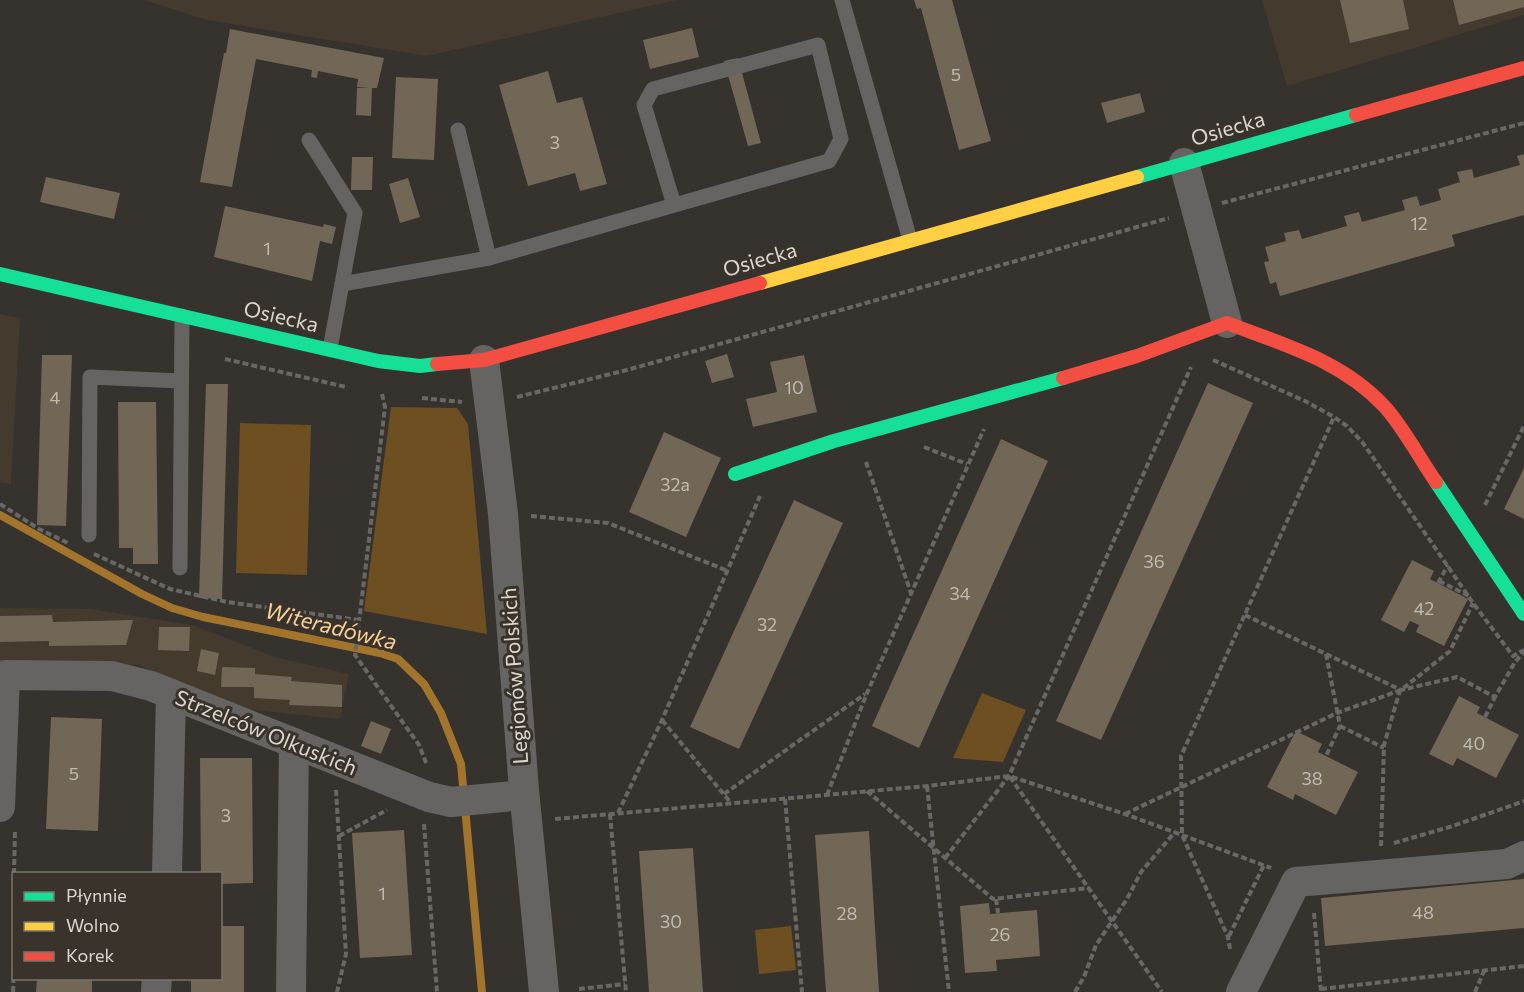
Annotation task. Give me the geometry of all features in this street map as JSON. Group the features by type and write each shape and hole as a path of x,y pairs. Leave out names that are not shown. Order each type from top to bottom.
{"street":[{"name":"Osiecka","path":"0,274 378,361 420,366 484,360 1524,68"},
{"path":"1184,164 1227,323"},
{"path":"735,474 788,455 1138,356 1227,323 1317,359 1348,374 1369,390 1386,408 1524,614"},
{"name":"Legionów Polskich","path":"484,360 503,514 524,795 544,992"},
{"name":"Strzelców Olkuskich","path":"0,807 5,675 112,676 151,686 409,791 463,801 524,795"},
{"path":"167,872 171,694"},
{"path":"291,992 294,743"},
{"path":"1241,992 1296,882 1507,864 1524,856"}],"lane":[{"path":"842,0 910,240"},
{"path":"342,284 489,258 829,161 841,139 818,45 653,89 644,105 674,205"},
{"path":"458,129 489,258"},
{"path":"309,140 355,213 330,350"},
{"path":"180,568 182,316"},
{"path":"88,535 90,377 181,381"}],"path":[{"path":"489,404 627,370 1196,210 1524,123"},
{"path":"1206,357 1305,401 1347,426 1363,443 1473,603 1514,656 1524,651"},
{"path":"945,858 1009,776 1192,364"},
{"path":"382,394 385,407 355,655 419,745 431,775"},
{"path":"1231,958 1228,937 1182,835 1181,756 1334,417"},
{"path":"827,795 867,693 986,425"},
{"path":"1462,521 1486,504 1524,426"},
{"path":"917,444 968,464"},
{"path":"863,452 911,592"},
{"path":"618,813 662,720 761,494"},
{"path":"503,514 609,523 728,571"},
{"path":"1448,565 1438,582 1469,596"},
{"path":"1381,846 1384,748 1401,690 1450,651 1473,603"},
{"path":"1245,615 1401,690"},
{"path":"1485,717 1515,662 1524,651"},
{"path":"1326,654 1340,726 1326,756"},
{"path":"1125,814 1337,713 1401,690 1457,677 1495,696"},
{"path":"724,794 867,693"},
{"path":"662,720 731,803"},
{"path":"1340,726 1384,748"},
{"path":"1009,776 1162,992"},
{"path":"544,820 867,792 1009,776 1125,814 1279,871"},
{"path":"335,779 346,954 337,992"},
{"path":"927,786 949,992"},
{"path":"867,792 993,899 1089,888"},
{"path":"785,799 802,992"},
{"path":"1371,848 1453,826 1524,801"},
{"path":"339,836 396,805"},
{"path":"610,814 626,992"},
{"path":"424,818 436,992"},
{"path":"1075,992 1084,977 1096,945 1142,872 1175,832"},
{"path":"1228,937 1264,865"},
{"path":"996,899 998,913"},
{"path":"1321,992 1321,989 1524,966"},
{"path":"1475,992 1485,970"},
{"path":"579,989 625,984"}],"shaded area":[{"path":"144,0 677,0 427,56 207,20"},
{"path":"1262,0 1524,0 1524,15 1287,86"},
{"path":"0,314 20,318 11,485 0,482"},
{"path":"391,407 457,408 468,424 487,634 364,611"},
{"path":"240,423 311,425 307,575 236,573"},
{"path":"0,608 91,609 196,626 275,657 349,674 340,719 223,707 139,665 0,660"},
{"path":"982,693 1026,710 1003,762 953,758"},
{"path":"791,926 796,970 759,974 755,930"}],"building":[{"path":"914,0 952,0 991,141 959,150 921,8 917,9"},
{"path":"1340,0 1403,0 1409,29 1350,43"},
{"path":"1453,0 1524,0 1524,7 1459,25"},
{"path":"692,28 699,57 650,69 643,40"},
{"path":"230,29 384,58 377,88 372,88 371,116 356,115 357,88 369,88 357,87 358,79 318,71 317,78 311,77 312,70 256,59 232,187 200,182"},
{"path":"738,58 761,143 748,146 724,61"},
{"path":"548,71 557,103 582,97 607,184 580,191 575,173 528,186 499,85"},
{"path":"396,77 438,79 434,160 392,158"},
{"path":"1140,93 1145,112 1107,123 1101,103"},
{"path":"1524,154 1524,215 1452,235 1455,246 1280,296 1276,282 1270,284 1264,262 1269,261 1265,247 1286,241 1284,233 1299,230 1302,239 1347,226 1344,216 1359,212 1362,222 1405,210 1402,200 1417,196 1420,206 1441,200 1438,189 1460,182 1457,172 1472,169 1474,178 1520,165 1517,156"},
{"path":"352,157 373,157 372,190 351,190"},
{"path":"46,177 120,193 114,219 40,202"},
{"path":"408,178 420,217 400,223 389,184"},
{"path":"225,206 323,227 324,224 336,227 332,244 320,241 312,281 214,257"},
{"path":"727,354 734,377 712,383 705,361"},
{"path":"42,355 72,355 66,526 37,525"},
{"path":"804,355 817,412 753,427 746,399 777,392 770,362"},
{"path":"1208,383 1253,403 1101,740 1056,721"},
{"path":"206,384 228,384 222,599 199,598"},
{"path":"118,402 156,402 158,564 133,564 133,548 119,548"},
{"path":"664,432 721,458 686,537 629,512"},
{"path":"1001,439 1048,461 919,748 872,726"},
{"path":"1524,468 1524,519 1504,509"},
{"path":"794,500 843,523 739,749 690,727"},
{"path":"1412,560 1434,571 1430,579 1468,599 1444,646 1416,632 1419,625 1410,621 1404,632 1381,620"},
{"path":"52,615 53,622 133,620 126,645 49,646 49,641 0,642 0,616"},
{"path":"159,627 190,627 189,651 158,650"},
{"path":"201,649 219,653 215,675 197,671"},
{"path":"222,667 255,668 255,674 292,677 291,681 342,685 342,707 289,705 290,700 254,698 254,687 221,687"},
{"path":"1459,696 1480,707 1477,713 1519,735 1496,778 1457,758 1453,766 1429,754"},
{"path":"51,717 102,719 98,831 46,829"},
{"path":"371,721 391,729 381,754 361,746"},
{"path":"1296,731 1322,744 1318,752 1358,772 1336,815 1295,794 1293,800 1267,787"},
{"path":"200,758 252,758 253,883 222,884 222,872 201,872"},
{"path":"404,830 412,955 360,958 352,833"},
{"path":"869,831 879,992 826,992 815,835"},
{"path":"693,848 703,992 649,992 639,851"},
{"path":"1524,879 1524,928 1325,946 1321,898"},
{"path":"989,903 990,914 1037,910 1040,956 996,960 997,971 965,973 960,906"},
{"path":"222,926 244,926 244,992 191,992 191,980 222,980"},
{"path":"37,980 92,980 92,992 36,992"}],"waterway":[{"name":"Witeradówka","path":"0,515 142,594 172,608 203,617 380,653 398,659 424,684 441,713 461,764 482,992"}],"traffic: fast":[{"path":"1137,177 1356,115"},
{"path":"0,274 378,361 420,366 437,364"},
{"path":"735,474 834,441 1063,378"},
{"path":"1436,482 1524,614"}],"traffic: slow":[{"path":"760,283 1137,177"}],"traffic: jam":[{"path":"1356,115 1524,68"},
{"path":"437,364 484,360 760,283"},
{"path":"1063,378 1137,356 1227,323 1330,365 1367,390 1384,406 1397,423 1436,482"}]}
